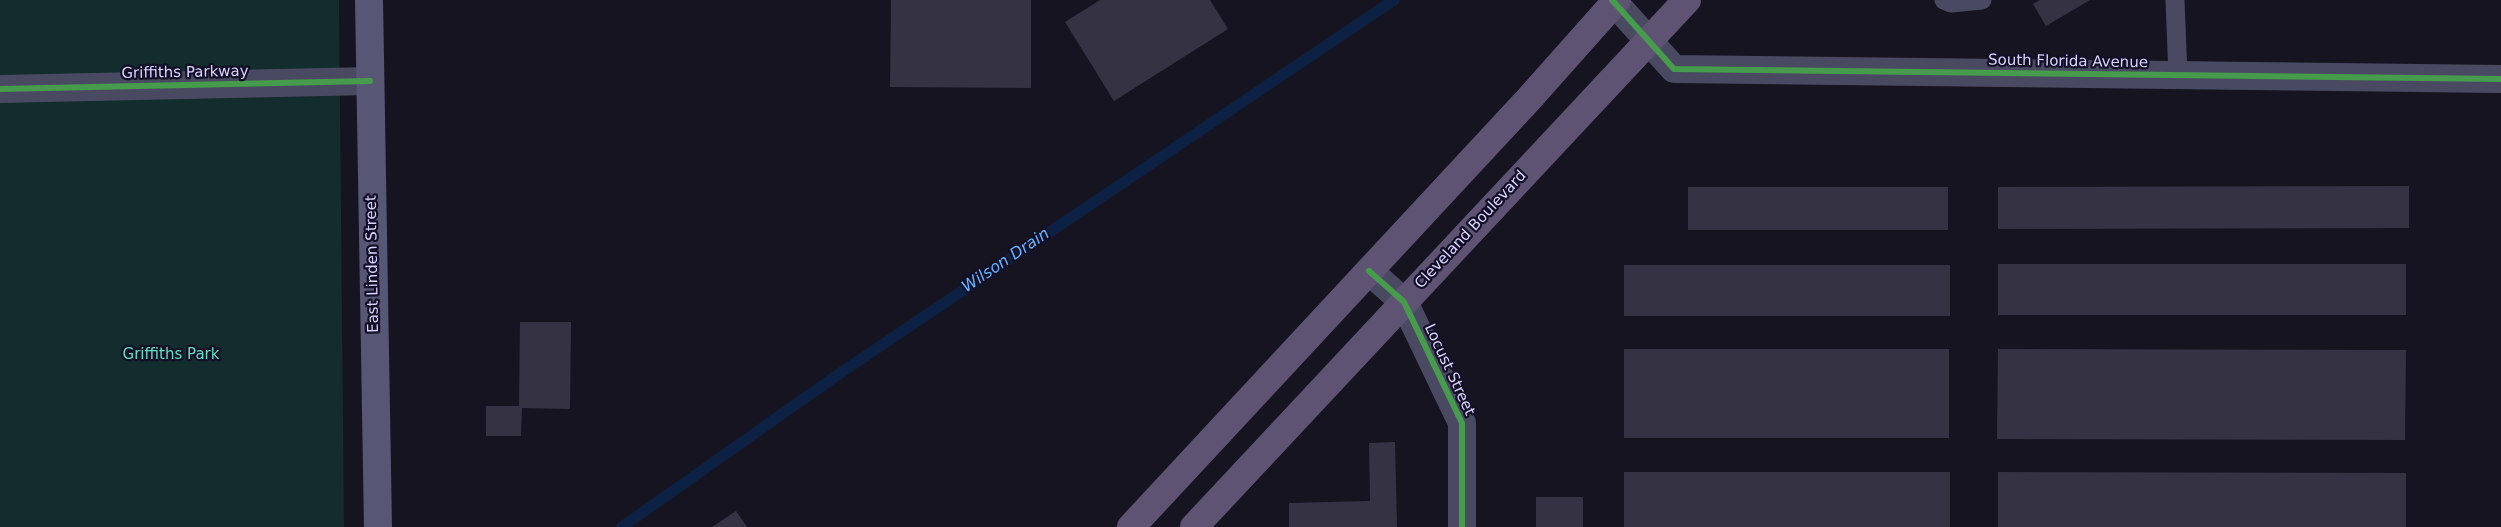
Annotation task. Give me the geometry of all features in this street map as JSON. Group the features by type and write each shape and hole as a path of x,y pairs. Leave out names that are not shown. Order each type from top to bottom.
{"main road":[{"name":"East Linden Street","path":"369,0 378,527"},
{"name":"Cleveland Boulevard","path":"1194,527 1687,0"},
{"path":"1130,527 1528,100 1615,1"}],"street":[{"name":"South Florida Avenue","path":"1615,1 1674,69 2501,79"},
{"name":"Griffiths Parkway","path":"0,89 370,81"},
{"name":"Locust Street","path":"1369,271 1404,302 1462,423 1462,527"}],"lane":[{"path":"1944,0 1951,3 1982,0"},
{"path":"2176,0 2178,76"}],"green space":[{"name":"Griffiths Park","path":"0,0 339,0 344,527 0,527"}],"building":[{"path":"891,0 1031,0 1031,88 890,87"},
{"path":"1100,0 1210,0 1228,29 1114,101 1065,22"},
{"path":"2040,0 2090,0 2046,26 2033,4"},
{"path":"2409,186 2409,228 1998,229 1998,187"},
{"path":"1688,187 1948,187 1948,230 1688,230"},
{"path":"1998,264 2406,264 2406,315 1998,315"},
{"path":"1624,265 1950,265 1950,316 1624,316"},
{"path":"520,322 571,322 570,409 522,408 521,436 486,436 486,406 519,406"},
{"path":"1624,349 1949,349 1949,438 1624,438"},
{"path":"1998,349 2406,350 2405,440 1997,439"},
{"path":"1395,442 1397,527 1289,527 1289,503 1370,501 1369,443"},
{"path":"1624,472 1950,472 1950,527 1624,527"},
{"path":"1998,472 2406,473 2406,527 1998,527"},
{"path":"1536,497 1583,497 1583,527 1536,527"},
{"path":"736,511 747,527 712,527"}],"waterway":[{"name":"Wilson Drain","path":"622,527 836,376 1394,0"}],"cycle path":[{"path":"1612,0 1674,69 2501,79"},
{"path":"0,89 370,81"},
{"path":"1369,271 1404,302 1462,423 1462,527"}]}
